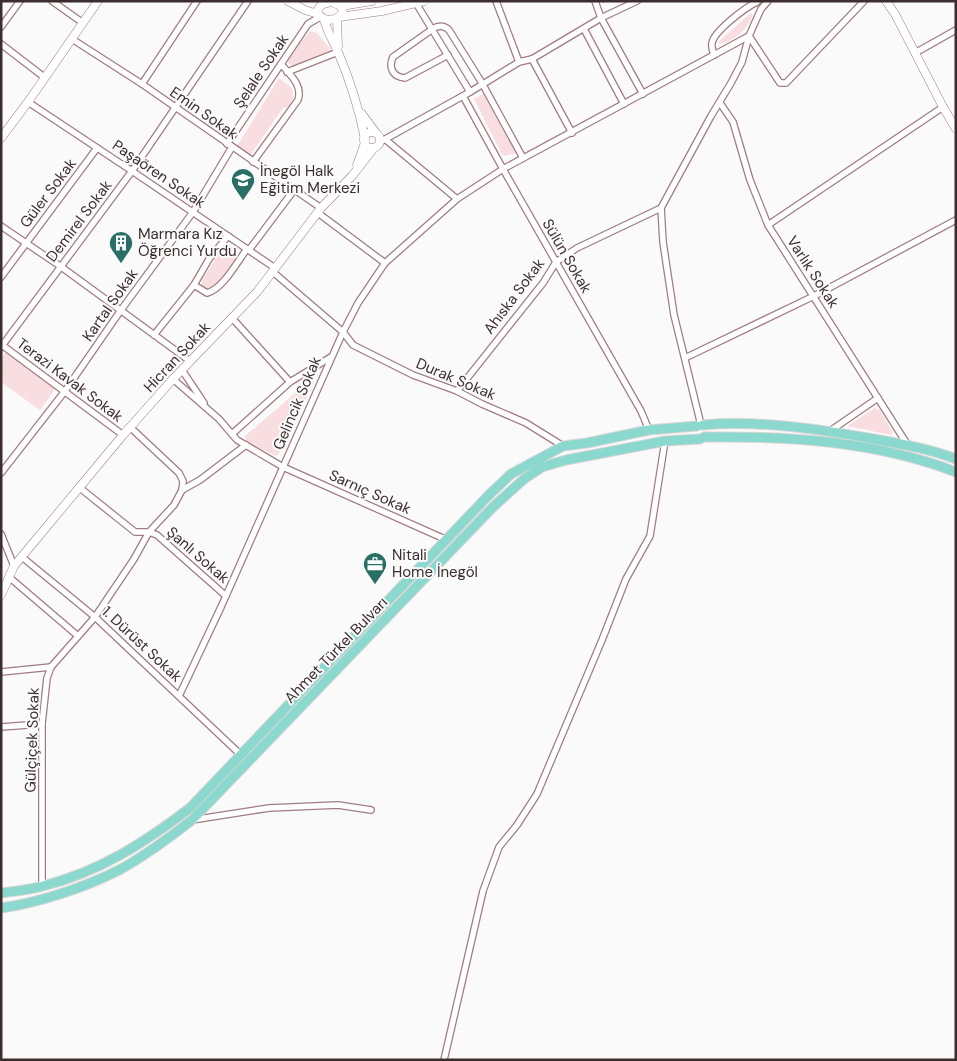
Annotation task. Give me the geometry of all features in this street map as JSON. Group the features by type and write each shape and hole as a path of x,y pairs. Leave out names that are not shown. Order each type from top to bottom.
{"main road":[{"name":"Ahmet Türkel Bulvarı","path":"1,893 42,886 88,871 138,846 190,808 511,474 563,446 649,430 730,423 830,431 907,444 955,457"},
{"path":"700,425 707,431 702,438"},
{"name":"Ahmet Türkel Bulvarı","path":"1,908 13,907 66,892 118,870 147,853 192,820 494,506 524,479 542,468 566,460 665,441 702,438 776,437 834,442 891,453 956,472"}],"street":[{"path":"2,25 20,1"},
{"path":"52,1 83,23"},
{"path":"1,138 98,1"},
{"path":"142,84 197,1"},
{"name":"Demirel Sokak","path":"2,346 132,171 248,1"},
{"path":"288,1 321,17 332,20 343,12 341,6"},
{"path":"372,1 341,6 332,2 321,2 318,8 326,31 338,52 360,110 365,141 369,147 380,143 463,96 519,62 532,59 601,18 637,1"},
{"path":"338,17 382,11 424,1"},
{"path":"496,1 519,62"},
{"path":"595,1 601,18 643,94"},
{"path":"714,55 711,46 714,37 748,6 757,1 760,9"},
{"path":"700,425 674,314 662,242 661,208 742,62 749,36 760,9 768,1"},
{"path":"749,36 780,83 786,83 864,1"},
{"path":"886,1 895,14 943,108 955,127"},
{"path":"416,3 470,92"},
{"name":"Şelale Sokak","path":"230,145 308,24 321,17"},
{"path":"338,17 338,52"},
{"path":"448,55 405,78 398,77 392,72 390,63 393,57 432,29 440,26 445,27 449,30 482,83 523,158"},
{"path":"584,28 624,104"},
{"path":"915,53 956,30"},
{"name":"Gelincik Sokak","path":"179,696 226,596 331,357 358,304 385,263 457,199 503,169 749,36"},
{"name":"Emin Sokak","path":"72,39 142,84 294,190 385,263"},
{"path":"1,44 44,77"},
{"path":"287,72 338,52"},
{"path":"532,59 572,133"},
{"path":"253,162 298,100 300,93 298,85 281,64"},
{"name":"Sülün Sokak","path":"463,96 641,411 649,430"},
{"name":"Paşaören Sokak","path":"28,102 248,250 274,270 343,332"},
{"name":"Varlık Sokak","path":"720,103 733,122 750,180 768,225 907,444"},
{"path":"768,225 943,108"},
{"path":"352,176 380,143 380,137 360,110"},
{"path":"352,176 361,158 369,133 376,133"},
{"path":"380,143 457,199"},
{"name":"Kartal Sokak","path":"1,473 65,391 121,310 193,212 230,145"},
{"name":"Güler Sokak","path":"1,277 97,148"},
{"name":"Hicran Sokak","path":"1,595 14,566 123,435 173,379 257,292 319,211 352,176"},
{"path":"194,285 207,293 219,287 294,190"},
{"name":"Ahıska Sokak","path":"457,391 543,283 556,262 577,248 661,208"},
{"path":"685,358 814,296 956,220"},
{"path":"1,226 60,266 190,361"},
{"path":"154,335 194,285 209,259 228,236"},
{"path":"232,318 290,382"},
{"name":"Durak Sokak","path":"343,332 353,345 413,375 457,391 526,423 563,446"},
{"name":"Terazi Kavak Sokak","path":"2,346 123,435"},
{"path":"232,434 290,382 331,357"},
{"path":"182,370 208,409"},
{"path":"173,379 208,409"},
{"path":"830,431 878,398"},
{"name":"Sarnıç Sokak","path":"208,409 237,440 283,467 446,540"},
{"path":"131,428 179,473 183,481 182,490"},
{"path":"444,1060 483,891 499,847 517,825 537,794 626,579 650,536 665,441"},
{"name":"Gülçiçek Sokak","path":"42,886 42,724 47,678 51,667 95,617 134,559 148,532 174,505 182,490 200,480 246,445"},
{"name":"Şanlı Sokak","path":"80,488 135,532 148,532 157,535 226,596"},
{"path":"1,534 14,566"},
{"name":"1. Dürüst Sokak","path":"22,557 95,617 241,755"},
{"path":"9,577 78,636"},
{"path":"1,672 51,667"},
{"path":"1,727 42,724"},
{"path":"192,820 269,808 338,805 371,810"}],"shaded area":[{"path":"751,13 753,15 740,34 720,44 718,42"},
{"path":"310,31 317,33 331,50 293,67 286,61"},
{"path":"279,78 292,88 293,98 289,107 283,108 251,154 237,146"},
{"path":"483,94 516,153 504,156 502,154 474,99"},
{"path":"224,246 239,256 214,288 208,288 202,285 202,280"},
{"path":"6,352 56,388 40,410 1,382 1,358"},
{"path":"312,379 314,382 278,455 276,456 246,442 245,436"},
{"path":"875,408 880,410 893,433 891,435 847,426"}],"place":[{"name":"İnegöl Halk Eğitim Merkezi","path":"243,201"},
{"name":"Marmara Kız Öğrenci Yurdu","path":"121,264"},
{"name":"Nitali Home İnegöl","path":"375,585"}]}
